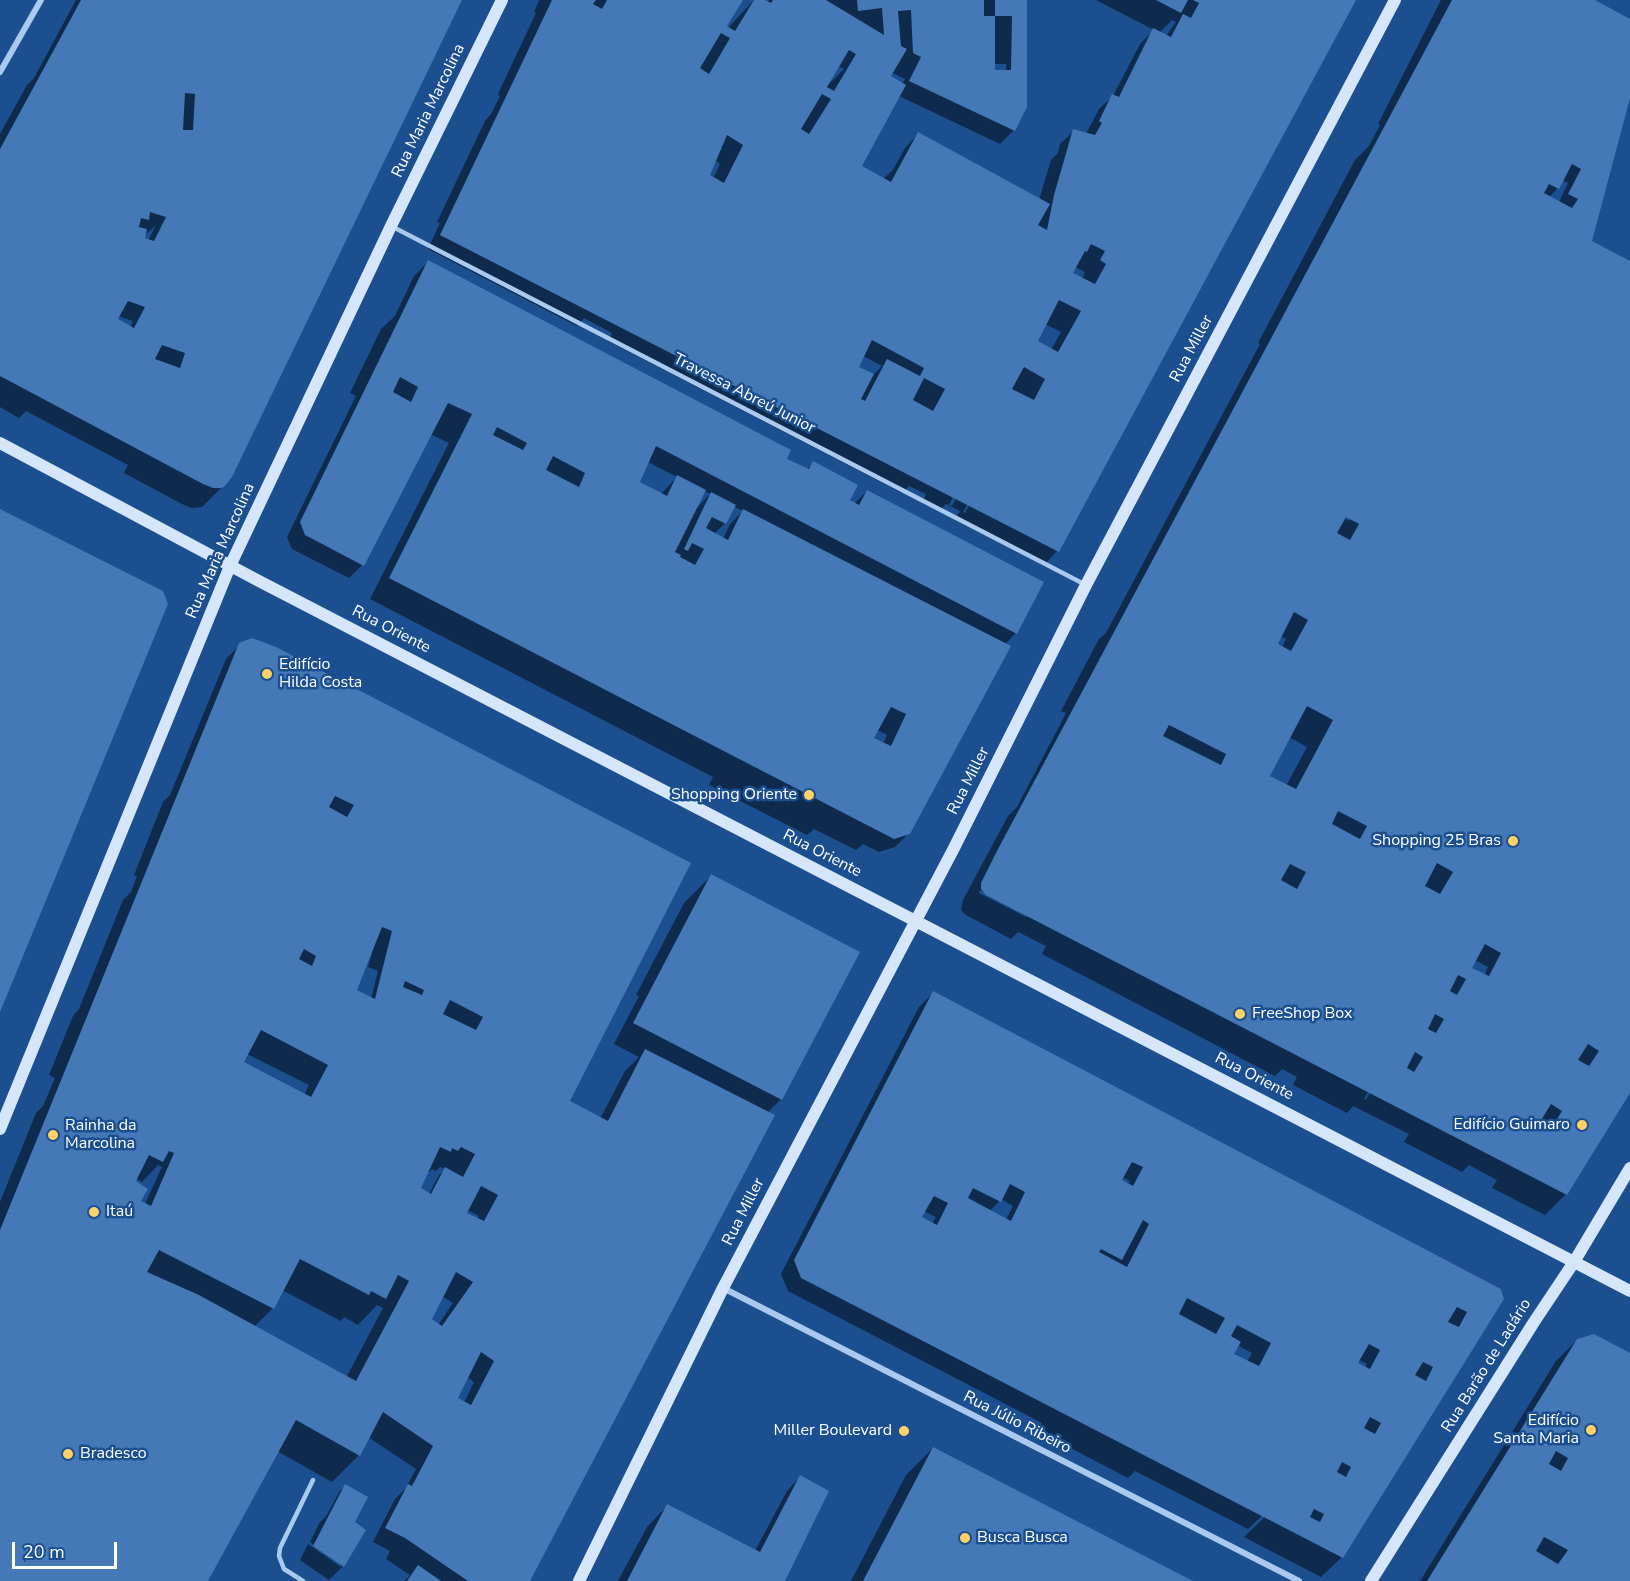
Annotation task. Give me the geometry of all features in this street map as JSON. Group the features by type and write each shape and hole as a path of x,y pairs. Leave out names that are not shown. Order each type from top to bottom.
{"main road":[{"name":"Rua Maria Marcolina","path":"0,1129 230,566 391,226 502,0"},
{"name":"Rua Miller","path":"579,1581 723,1288 954,848 1086,585 1395,0"},
{"name":"Rua Oriente","path":"0,443 230,566 1630,1291"},
{"name":"Rua Barão de Ladário","path":"1371,1581 1574,1262 1630,1168"}],"street":[{"path":"0,72 41,0"},
{"name":"Rua Júlio Ribeiro","path":"723,1288 1299,1581"}],"lane":[{"name":"Travessa Abreú Junior","path":"391,226 1086,585"},
{"path":"303,1581 284,1569 279,1556 280,1548 313,1480"}],"building":[{"path":"81,0 462,0 232,477 221,488 203,484 0,376 0,149","holes":["185,93 195,94 193,130 183,130","150,212 166,217 154,241 145,238 147,229 139,227 141,218 149,220","128,301 145,307 134,328 118,319","162,345 185,353 180,368 155,359"]},
{"path":"552,0 596,0 593,4 602,9 607,0 743,0 727,26 735,31 754,0 765,0 771,3 773,0 826,0 884,35 882,8 858,11 857,0 984,0 984,16 995,16 995,0 1027,0 1027,107 1015,131 909,81 921,57 913,53 911,10 898,11 901,46 907,49 891,76 906,85 862,166 891,182 918,132 1050,204 1038,225 1047,230 1054,195 1073,129 1095,135 1102,123 1099,121 1112,94 1119,97 1153,28 1171,37 1183,14 1191,18 1199,3 1193,0 1356,0 1059,552 440,235","holes":["995,16 1012,16 1011,70 995,70","721,33 730,38 709,74 700,68","849,50 856,54 834,91 827,87","822,94 831,99 809,134 801,129","727,135 743,145 724,183 710,175","1091,244 1105,251 1100,260 1106,264 1095,284 1073,273 1085,251 1087,252","1059,300 1081,311 1058,352 1038,341","872,340 924,368 920,376 887,359 865,401 861,399 874,374 859,367","1024,367 1045,379 1034,400 1012,389","924,378 945,389 933,411 913,400"]},
{"path":"1156,0 1188,0 1181,13"},
{"path":"1452,0 1595,0 1630,19 1630,98 1592,241 1630,261 1630,1093 1567,1195 986,895 981,889 981,883","holes":["1572,164 1581,169 1568,194 1578,199 1572,208 1544,193 1549,184 1559,189","1346,517 1359,524 1350,540 1337,533","1294,612 1308,620 1291,651 1278,644","1307,706 1333,720 1296,789 1270,776","1169,725 1226,754 1221,765 1163,736","1338,811 1367,826 1360,839 1332,824","1437,863 1453,872 1440,894 1425,886","1290,864 1306,872 1297,889 1281,880","1485,944 1501,953 1489,976 1472,968","1458,975 1466,979 1457,995 1450,991","1435,1014 1444,1019 1436,1033 1428,1029","1588,1044 1599,1051 1589,1066 1578,1060","1415,1052 1423,1057 1414,1072 1407,1068","1551,1104 1562,1111 1551,1129 1540,1122"]},
{"path":"428,260 791,450 787,459 809,469 813,461 858,485 850,500 859,505 867,490 1044,582 1017,634 656,446 640,482 667,496 677,475 706,490 675,552 681,555 680,557 695,565 704,549 692,543 688,551 684,549 711,492 736,505 726,524 712,517 706,528 728,540 743,509 1011,646 910,834 894,839 389,578 472,414 448,403 364,566 305,535 300,522","holes":["400,377 418,387 411,402 393,392","497,427 527,443 523,450 493,435","553,456 585,473 579,487 546,470","891,707 906,714 891,746 874,738"]},
{"path":"0,509 163,591 168,604 0,1012"},
{"path":"252,638 276,647 691,863 570,1101 608,1121 645,1049 775,1115 530,1581 468,1581 405,1538 385,1528 408,1484 412,1486 433,1446 383,1412 360,1456 296,1420 208,1581 0,1581 0,1230 239,643","holes":["335,796 354,805 347,817 329,807","382,927 392,931 375,999 357,990","304,949 316,956 312,966 299,959","405,981 424,990 422,995 403,987","450,1000 483,1017 476,1030 443,1014","261,1030 328,1065 311,1097 244,1062","440,1147 451,1152 452,1148 458,1151 461,1147 475,1154 463,1177 445,1167 431,1194 421,1188","169,1151 174,1153 151,1206 141,1201 148,1189 136,1181 149,1155 163,1162","481,1186 498,1195 484,1221 467,1213","159,1250 274,1309 300,1259 369,1295 371,1291 386,1299 398,1275 409,1281 356,1381 199,1295 147,1272","456,1272 473,1282 442,1326 432,1319","481,1352 494,1361 471,1405 458,1398"]},
{"path":"711,874 860,952 782,1100 633,1023"},
{"path":"933,991 1501,1289 1504,1299 1343,1558 801,1278 794,1260","holes":["1132,1162 1143,1167 1133,1186 1122,1180","1010,1184 1025,1192 1011,1221 968,1198 973,1188 1001,1202","934,1196 948,1203 937,1225 922,1217","1143,1220 1149,1224 1127,1267 1099,1252 1101,1249 1122,1260","1187,1298 1225,1318 1216,1334 1179,1314","1457,1307 1467,1312 1459,1327 1448,1322","1237,1325 1271,1343 1259,1366 1234,1354 1241,1342 1231,1336","1369,1344 1380,1350 1370,1369 1358,1363","1423,1362 1433,1367 1426,1381 1415,1375","1370,1417 1381,1423 1375,1434 1364,1428","1342,1462 1351,1467 1346,1477 1337,1472","1314,1509 1324,1514 1320,1522 1310,1517"]},
{"path":"1594,1334 1630,1353 1630,1581 1427,1581 1577,1339","holes":["1556,1451 1568,1458 1561,1471 1549,1464","1544,1537 1568,1550 1558,1564 1536,1551"]},
{"path":"933,1447 1193,1581 863,1581"},
{"path":"800,1475 829,1491 785,1581 627,1581 667,1504 760,1552"},
{"path":"345,1484 368,1497 355,1522 366,1530 344,1567 313,1546"},
{"path":"418,1565 441,1581 407,1581"}],"place":[{"name":"Edifício Hilda Costa","path":"267,674"},
{"name":"Shopping Oriente","path":"809,795"},
{"name":"Shopping 25 Bras","path":"1513,841"},
{"name":"FreeShop Box","path":"1240,1014"},
{"name":"Edifício Guimaro","path":"1582,1125"},
{"name":"Rainha da Marcolina","path":"53,1135"},
{"name":"Itaú","path":"94,1212"},
{"name":"Edifício Santa Maria","path":"1591,1430"},
{"name":"Miller Boulevard","path":"904,1431"},
{"name":"Bradesco","path":"68,1454"},
{"name":"Busca Busca","path":"965,1538"}]}
